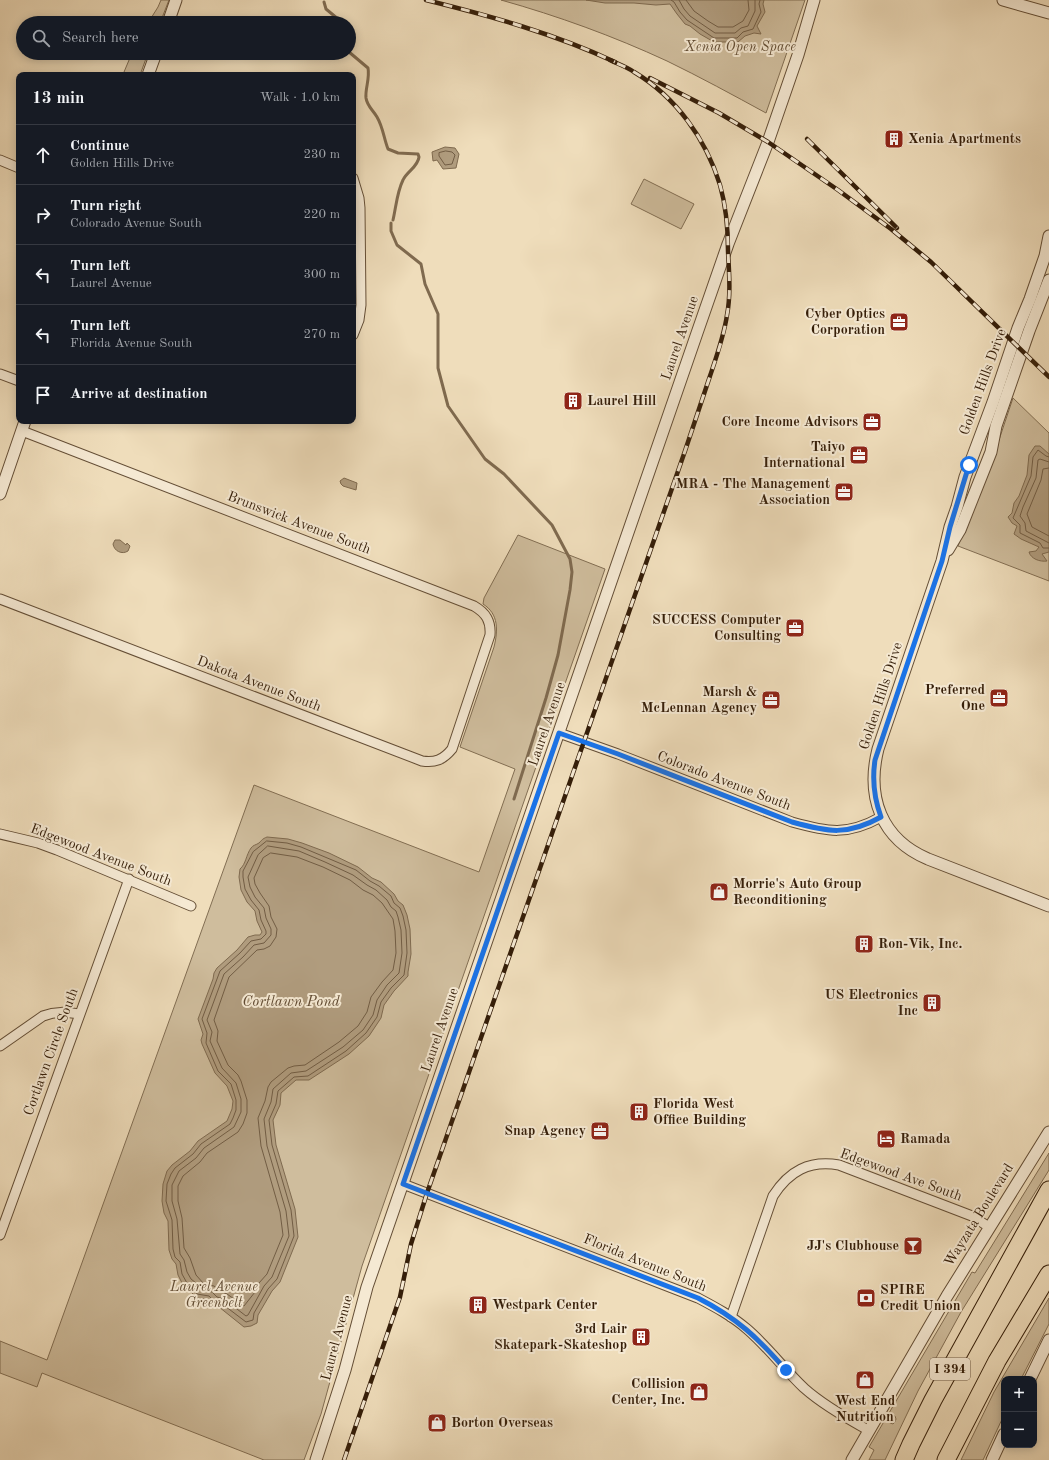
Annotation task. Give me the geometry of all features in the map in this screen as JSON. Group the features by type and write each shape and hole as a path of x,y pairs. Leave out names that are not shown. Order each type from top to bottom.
{"highway":[{"path":"1000,1280 1049,1190"},
{"name":"I 394","path":"904,1460 932,1400 1000,1280 1049,1206"},
{"name":"I 394","path":"946,1460 997,1361 1049,1274"}],"street":[{"path":"170,16 176,0"},
{"name":"Laurel Avenue","path":"316,1460 345,1370 367,1287 728,244 798,55 814,0"},
{"path":"1003,0 1049,13"},
{"path":"149,72 153,60"},
{"path":"0,160 16,167"},
{"path":"356,186 360,208 361,305 359,320 356,328"},
{"name":"Golden Hills Drive","path":"1049,236 1045,256 965,477 950,527 942,561 875,760 873,777 877,805 881,817 903,845 918,855 1049,906"},
{"name":"Golden Hills Drive","path":"942,561 960,530 991,452 996,426 1049,280"},
{"path":"0,374 16,380"},
{"path":"0,494 24,426"},
{"name":"Brunswick Avenue South","path":"24,426 481,610 488,618 491,629 488,644 471,696"},
{"name":"Dakota Avenue South","path":"0,599 422,761 431,763 447,756 455,742 471,696"},
{"name":"Colorado Avenue South","path":"559,733 618,754 792,822 813,828 830,831 846,830 871,823 881,817"},
{"name":"Edgewood Avenue South","path":"0,834 38,843 191,906"},
{"name":"Cortlawn Circle South","path":"0,1235 128,879"},
{"path":"0,1046 47,1014 63,1012 79,1014"},
{"name":"Wayzata Boulevard","path":"852,1460 868,1430 989,1227 1049,1132"},
{"name":"Edgewood Ave South","path":"731,1317 773,1196 784,1180 806,1167 824,1163 838,1165 972,1216 989,1227"},
{"name":"Florida Avenue South","path":"403,1184 698,1298 731,1317 747,1329 805,1389 833,1410 868,1430"},
{"path":"1031,1376 1049,1340"},
{"path":"992,1460 1001,1440"}],"green space":[{"path":"161,0 169,0 163,16 152,16"},
{"name":"Xenia Open Space","path":"501,0 805,0 766,113 692,73 626,43 585,27"},
{"path":"129,60 145,60 141,72 124,72"},
{"path":"644,179 694,204 681,229 631,204"},
{"path":"1013,398 1049,433 1049,581 958,546 974,502 993,458"},
{"name":"Laurel Avenue Greenbelt","path":"518,535 605,569 362,1266 321,1414 304,1460 264,1460 42,1373 37,1387 0,1373 0,1341 47,1360 254,785 479,872 515,769 460,747 495,641 495,618 483,604 484,598"},
{"path":"1049,1153 1049,1170 961,1312 918,1391 885,1460 869,1460 874,1450 869,1447 972,1272 975,1273","holes":["890,1414 895,1416 896,1419 893,1424 888,1422 887,1419"]},
{"path":"1049,1298 1049,1324 1023,1376 1003,1376"},
{"path":"1001,1380 1001,1421 983,1460 961,1460"}],"water":[{"path":"586,0 764,0 763,4 765,12 757,26 761,34 754,33 745,36 738,42 714,42 685,24 670,4 656,5 605,3"},
{"path":"445,147 455,148 459,154 456,168 443,169 437,160 433,161 432,152"},
{"path":"1035,446 1040,446 1049,454 1049,552 1042,554 1047,561 1034,558 1030,554 1029,552 1036,551 1039,547 1021,539 1014,534 1017,526 1012,523 1008,517 1012,513 1014,503 1019,496 1027,475 1029,455"},
{"path":"344,478 357,483 356,490 341,484 340,481"},
{"path":"115,540 120,540 126,545 127,543 130,546 128,551 123,553 117,550 113,544"},
{"name":"Cortlawn Pond","path":"267,837 288,839 329,853 358,867 372,878 381,882 403,905 410,929 411,954 408,976 394,991 384,1005 381,1018 369,1036 349,1054 309,1080 296,1080 281,1093 280,1105 273,1120 276,1145 295,1209 298,1237 280,1282 272,1291 258,1315 257,1323 244,1327 219,1307 214,1307 207,1299 195,1298 190,1289 184,1287 178,1275 176,1264 172,1259 169,1250 168,1221 164,1213 162,1201 163,1184 167,1171 172,1165 190,1151 198,1141 227,1121 232,1109 233,1101 227,1086 215,1073 202,1044 201,1040 203,1034 198,1019 217,968 237,950 248,937 260,935 262,932 257,921 255,911 247,902 241,890 239,877 240,869 244,865 251,848"}],"waterway":[{"path":"324,2 326,9 334,16"},
{"path":"356,58 368,68 366,94 367,101 379,121 388,149 398,153 418,154 419,157 417,164 405,177 401,185 393,220"},
{"path":"391,223 391,231 397,245 421,264 425,284 438,314 438,368 448,406 485,459 504,474 552,525 570,559 572,572 570,590 558,655 514,799"}],"railway":[{"path":"426,0 475,12 522,26 546,34 615,62"},
{"path":"344,1460 400,1297 411,1244 427,1193 685,451 726,323 729,291 727,226 720,185 707,151 688,121 663,94 649,82 610,60"},
{"path":"650,78 719,113 768,142 838,190 891,229 931,262 1049,377"},
{"path":"807,139 897,228"}],"place":[{"name":"Xenia Apartments","path":"894,139"},
{"name":"Cyber Optics Corporation","path":"899,322"},
{"name":"Laurel Hill","path":"573,401"},
{"name":"Core Income Advisors","path":"872,422"},
{"name":"Taiyo International","path":"859,455"},
{"name":"MRA - The Management Association","path":"844,492"},
{"name":"SUCCESS Computer Consulting","path":"795,628"},
{"name":"Preferred One","path":"999,698"},
{"name":"Marsh & McLennan Agency","path":"771,700"},
{"name":"Morrie's Auto Group Reconditioning","path":"719,892"},
{"name":"Ron-Vik, Inc.","path":"864,944"},
{"name":"US Electronics Inc","path":"932,1003"},
{"name":"Florida West Office Building","path":"639,1112"},
{"name":"Snap Agency","path":"600,1131"},
{"name":"Ramada","path":"886,1139"},
{"name":"JJ's Clubhouse","path":"913,1246"},
{"name":"SPIRE Credit Union","path":"866,1298"},
{"name":"Westpark Center","path":"478,1305"},
{"name":"3rd Lair Skatepark-Skateshop","path":"641,1337"},
{"name":"West End Nutrition","path":"865,1380"},
{"name":"Collision Center, Inc.","path":"699,1392"},
{"name":"Borton Overseas","path":"437,1423"}],"route":[{"path":"786,1370 763,1344 747,1329 731,1317 698,1298 403,1184 559,733 618,754 792,822 813,828 830,831 846,830 871,823 881,817 874,792 873,777 875,760 942,561 950,527 969,465"}]}
